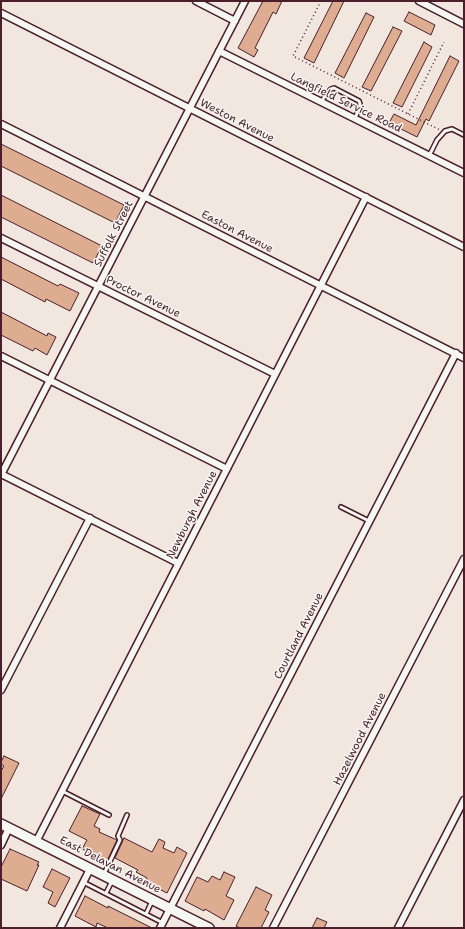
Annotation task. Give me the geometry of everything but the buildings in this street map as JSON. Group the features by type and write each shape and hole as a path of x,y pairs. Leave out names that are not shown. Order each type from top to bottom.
{"street":[{"path":"196,1 235,21"},
{"name":"Suffolk Street","path":"1,474 245,1"},
{"path":"419,1 464,24"},
{"name":"Weston Avenue","path":"1,13 464,246"},
{"name":"Langfield Service Road","path":"219,51 464,173"},
{"name":"Easton Avenue","path":"1,124 464,358"},
{"name":"Newburgh Avenue","path":"36,842 366,197"},
{"name":"Proctor Avenue","path":"1,238 275,374"},
{"name":"Courtland Avenue","path":"162,925 456,354"},
{"path":"1,356 227,469"},
{"path":"1,474 178,563"},
{"path":"1,690 90,518"},
{"name":"Hazelwood Avenue","path":"273,928 464,559"},
{"path":"398,928 464,800"},
{"path":"1,845 5,826"},
{"name":"East Delavan Avenue","path":"5,826 209,928"},
{"path":"60,928 90,868"}],"lane":[{"path":"321,102 328,92 334,88 358,101 360,104 355,119"},
{"path":"429,156 443,132 452,129 464,135"},
{"path":"341,507 369,521"},
{"path":"62,791 109,814"},
{"path":"103,875 120,840 118,836 127,815"},
{"path":"106,893 113,880"},
{"path":"83,882 146,914 162,925"},
{"path":"146,914 153,900"}],"path":[{"path":"321,1 293,56 443,132"},
{"path":"408,114 444,42"}]}
